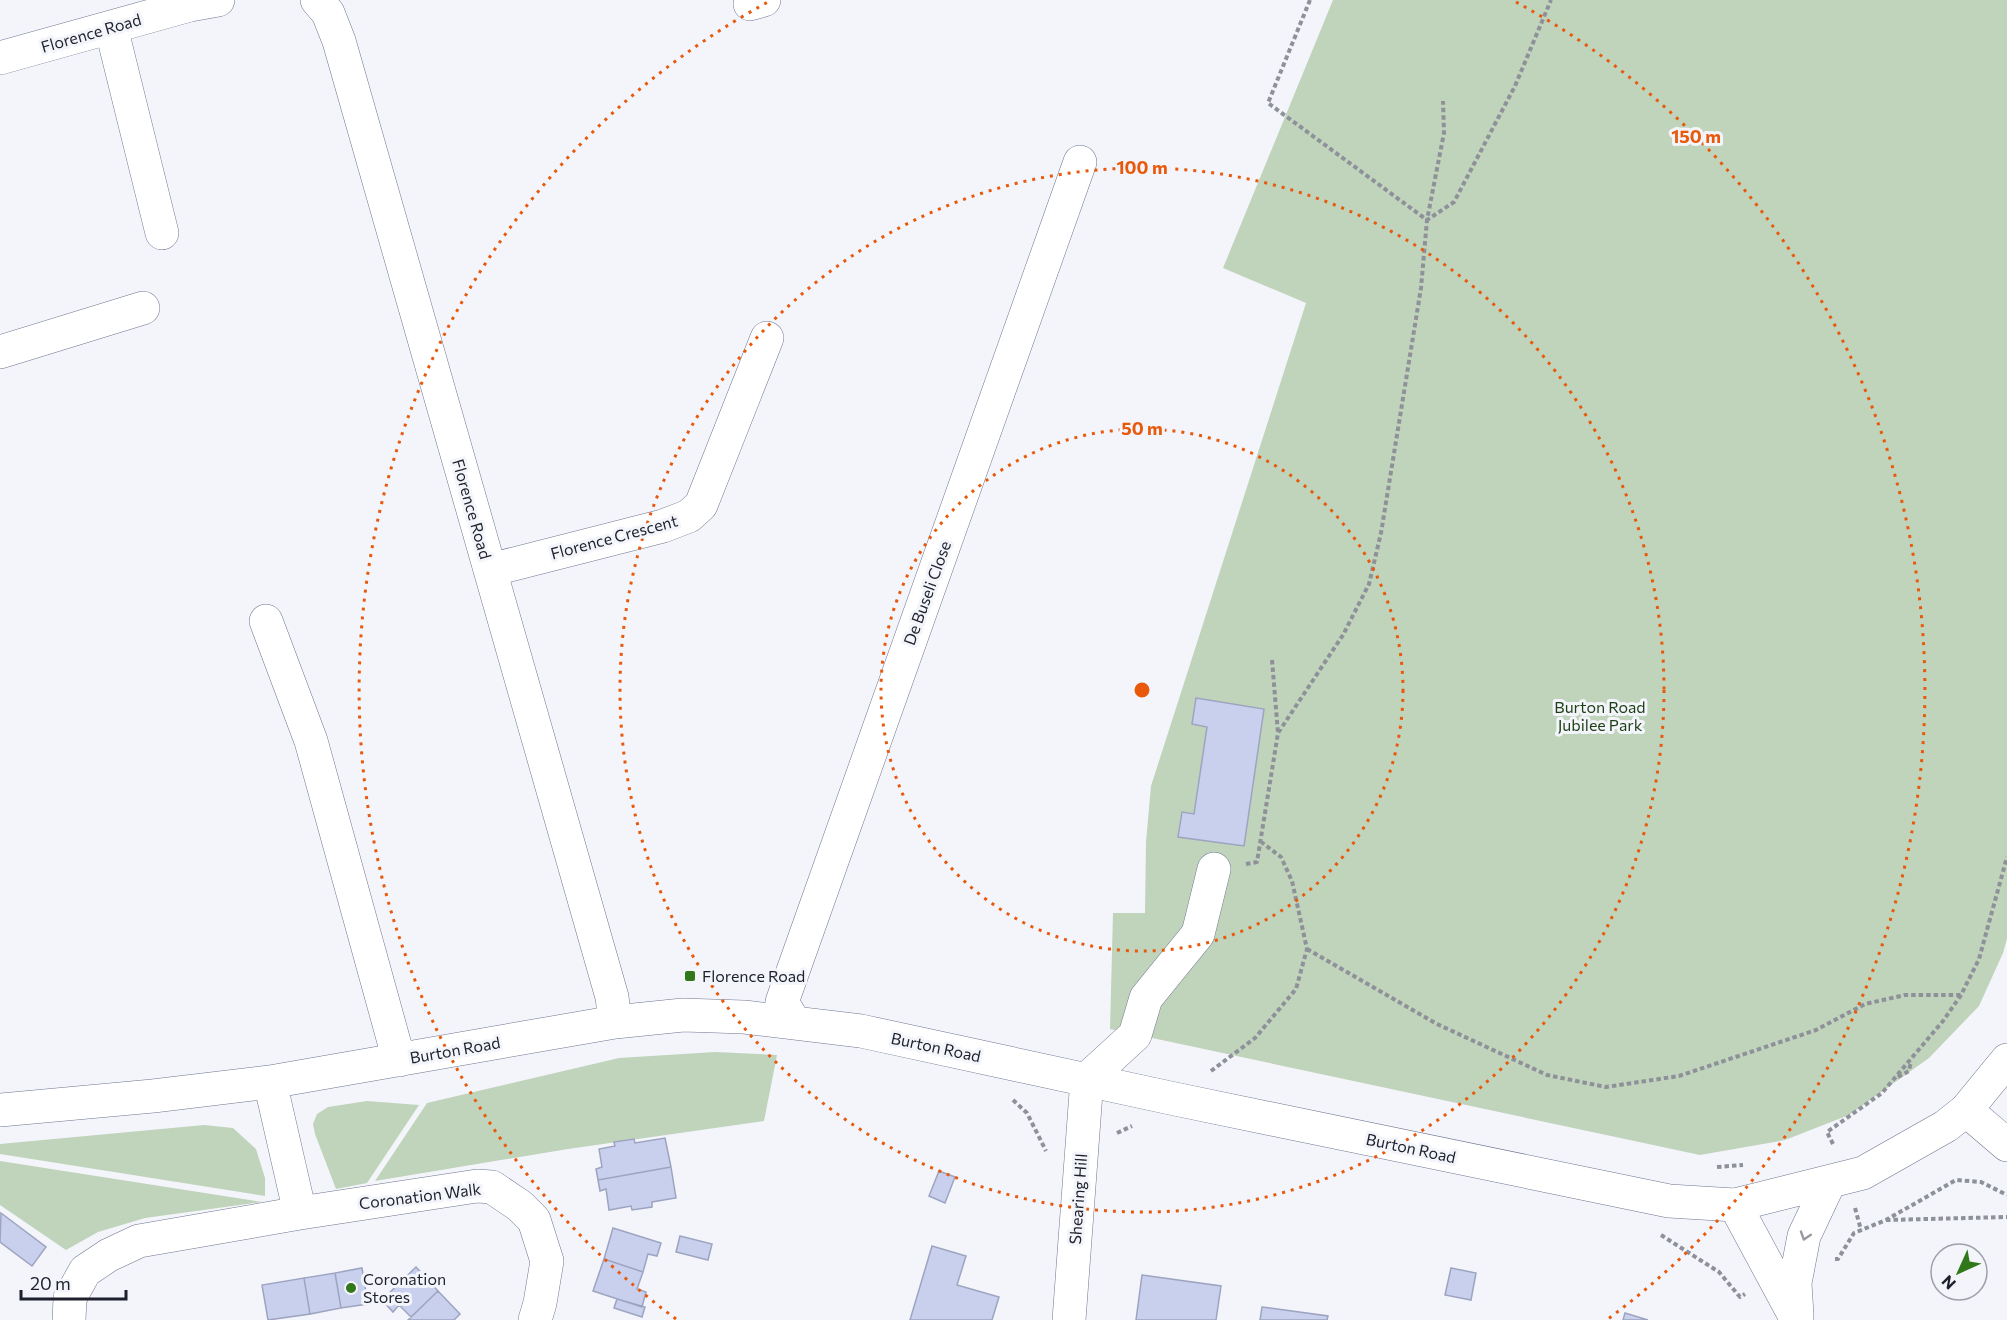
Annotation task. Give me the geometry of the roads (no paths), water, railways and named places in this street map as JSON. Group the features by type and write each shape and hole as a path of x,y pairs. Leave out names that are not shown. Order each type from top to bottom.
{"street":[{"name":"Florence Road","path":"0,58 190,5 218,0"},
{"name":"Florence Road","path":"317,0 328,12 339,41 612,997 615,1022"},
{"path":"111,27 162,233"},
{"name":"De Buseli Close","path":"794,1022 782,1002 1080,162"},
{"path":"0,352 143,308"},
{"name":"Florence Crescent","path":"490,570 663,526 689,516 702,505 766,338"},
{"path":"266,621 311,741 399,1060"},
{"path":"1088,1079 1135,1035 1146,998 1197,934 1214,869"},
{"name":"Burton Road","path":"0,1110 153,1096 270,1082 615,1022 683,1015 744,1017 861,1031 1669,1201 1735,1205 1863,1173 1922,1141 1966,1110 2007,1060"},
{"name":"Shearing Hill","path":"1069,1320 1088,1079"},
{"path":"270,1082 300,1213"},
{"path":"1966,1110 2007,1145"},
{"path":"1797,1320 1795,1283 1804,1236 1829,1183"},
{"name":"Coronation Walk","path":"69,1320 70,1298 85,1271 109,1255 139,1241 477,1186 492,1187 520,1206 534,1220 547,1261 535,1320"},
{"path":"1735,1205 1797,1320"}],"place":[{"name":"Florence Road","path":"690,976"},
{"name":"Coronation Stores","path":"351,1288"}],"park label":[{"name":"Burton Road Jubilee Park","path":"1600,716"}]}
